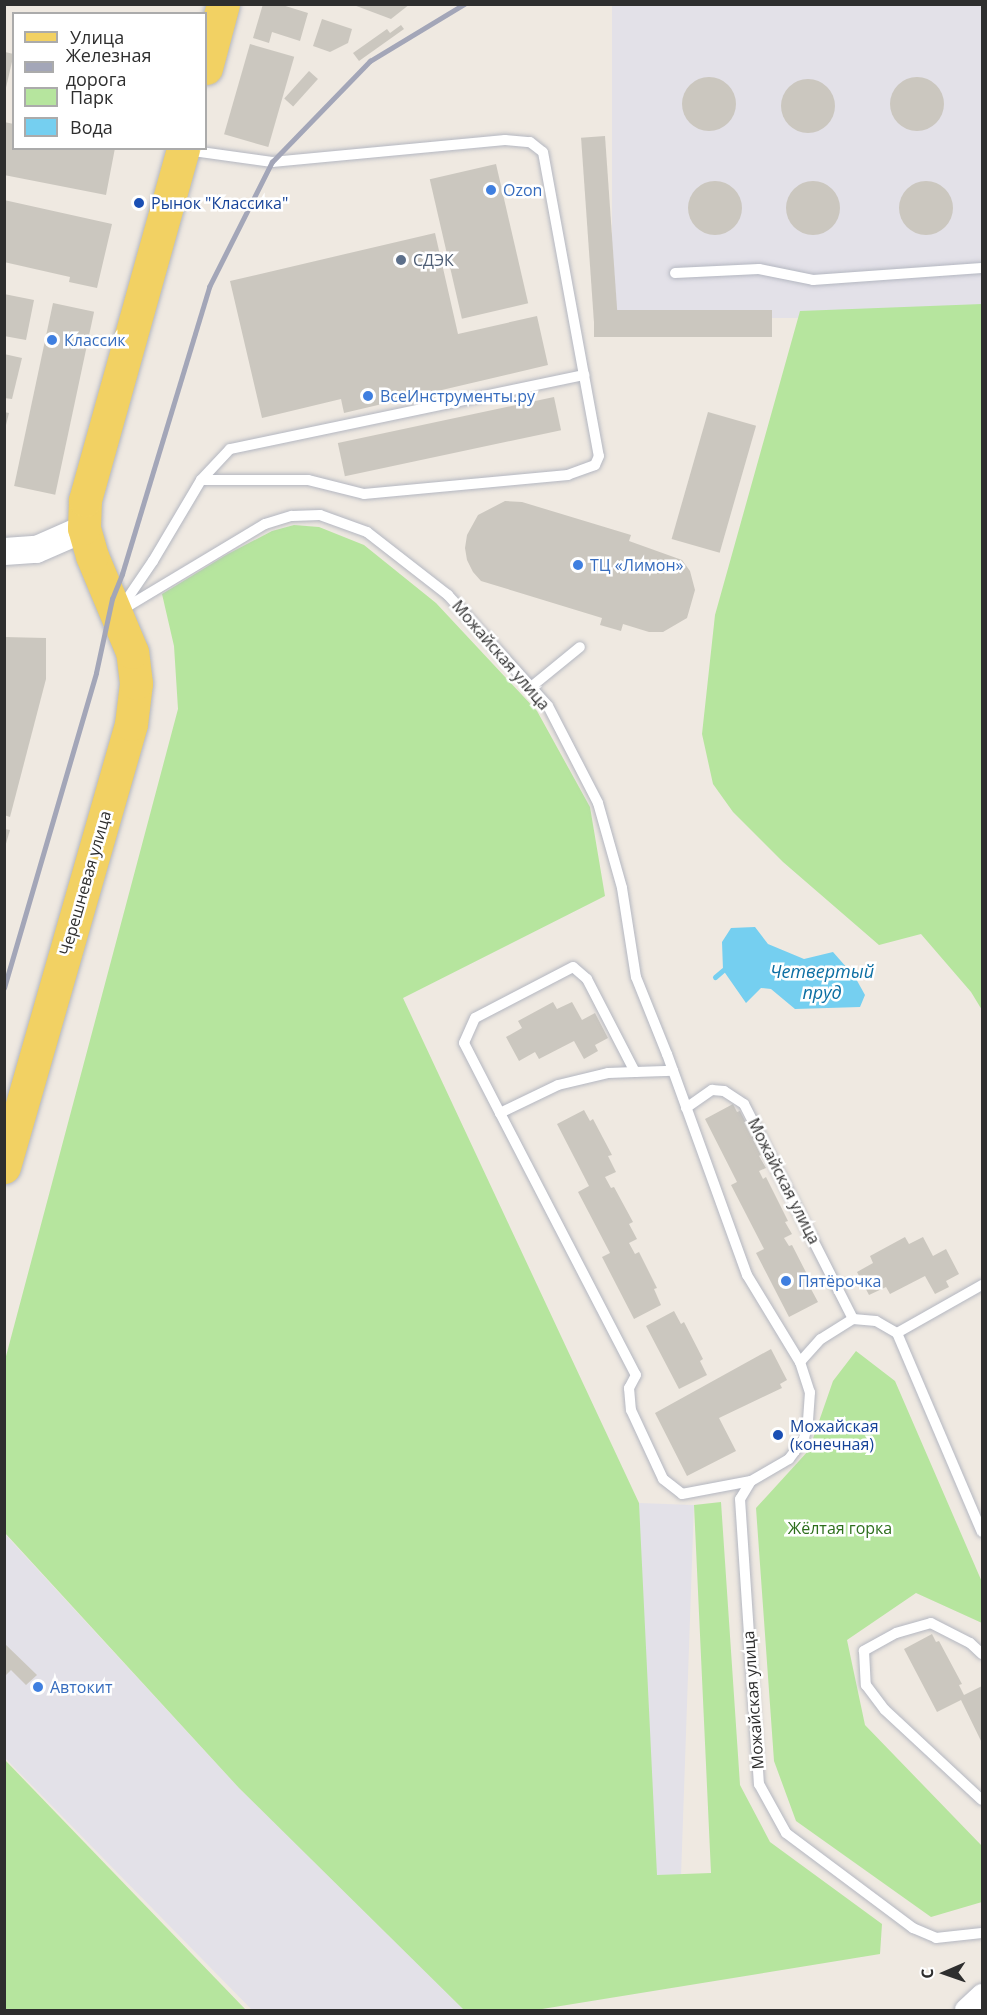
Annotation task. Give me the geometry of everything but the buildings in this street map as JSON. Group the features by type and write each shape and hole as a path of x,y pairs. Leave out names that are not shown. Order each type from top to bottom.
{"main road":[{"path":"207,64 223,4"},
{"name":"Черешневая улица","path":"4,1167 131,724 136,683 132,652 92,556 84,528 85,500 183,150"}],"street":[{"path":"4,551 36,549 84,528"},
{"path":"966,2010 982,1995"}],"lane":[{"path":"190,150 272,162 505,140 530,142 543,152 599,456 595,465 568,475 364,494 308,480 201,480"},
{"path":"675,273 759,268 813,280 982,268"},
{"path":"114,606 153,561 201,480 230,449 584,375"},
{"name":"Можайская улица","path":"114,606 265,524 292,516 320,515 367,532 448,595 548,706 598,803 622,888 636,978 673,1071 747,1275 800,1362 810,1392 804,1439 789,1459 750,1481 740,1499 759,1784 786,1833 913,1928 936,1938 982,1933"},
{"path":"531,687 580,647"},
{"path":"635,1072 587,979 573,967 475,1018 464,1043 636,1375 629,1388 631,1410 663,1479 682,1494 750,1481"},
{"path":"500,1113 558,1085 608,1073 673,1071"},
{"name":"Можайская улица","path":"686,1108 712,1090 724,1091 744,1104 853,1318"},
{"path":"897,1333 982,1285"},
{"path":"800,1362 821,1339 853,1318 876,1321 897,1333 982,1532"},
{"path":"982,1654 970,1643 931,1623 896,1633 864,1652 866,1685 885,1710 982,1800"}],"shaded area":[{"path":"612,5 982,5 982,318 612,318"},
{"path":"639,1503 694,1505 681,1878 626,1876"},
{"path":"4,1533 239,1788 464,2010 252,2010 5,1758"}],"green space":[{"path":"982,304 982,1010 971,992 921,934 879,945 783,862 733,812 713,784 702,734 715,615 800,311"},
{"path":"294,525 319,527 364,545 436,603 537,711 590,807 605,896 403,998 639,1503 657,1875 711,1873 694,1505 721,1502 740,1785 770,1842 882,1924 880,1954 536,2010 464,2010 239,1788 5,1533 5,1360 178,709 174,646 162,594 226,555 272,531"},
{"name":"Жёлтая горка","path":"856,1351 895,1381 982,1582 982,1623 916,1593 847,1640 865,1725 982,1846 982,1902 931,1917 796,1821 774,1761 756,1508 809,1450 833,1381"},
{"path":"5,1760 246,2010 5,2010"}],"water":[{"name":"Четвертый пруд","path":"755,927 768,944 804,959 833,952 855,977 865,995 860,1007 795,1009 771,989 761,988 746,1003 723,970 722,942 731,928"}],"waterway":[{"path":"715,977 723,970"}],"railway":[{"path":"4,988 96,673 112,599 122,574 209,287 272,162 370,61 464,4"}],"place":[{"name":"Ozon","path":"491,190"},
{"name":"Рынок \"Классика\"","path":"139,203"},
{"name":"СДЭК","path":"401,260"},
{"name":"Классик","path":"52,340"},
{"name":"ВсеИнструменты.ру","path":"368,396"},
{"name":"ТЦ «Лимон»","path":"578,565"},
{"name":"Пятёрочка","path":"786,1281"},
{"name":"Можайская (конечная)","path":"778,1435"},
{"name":"Автокит","path":"38,1687"}]}
